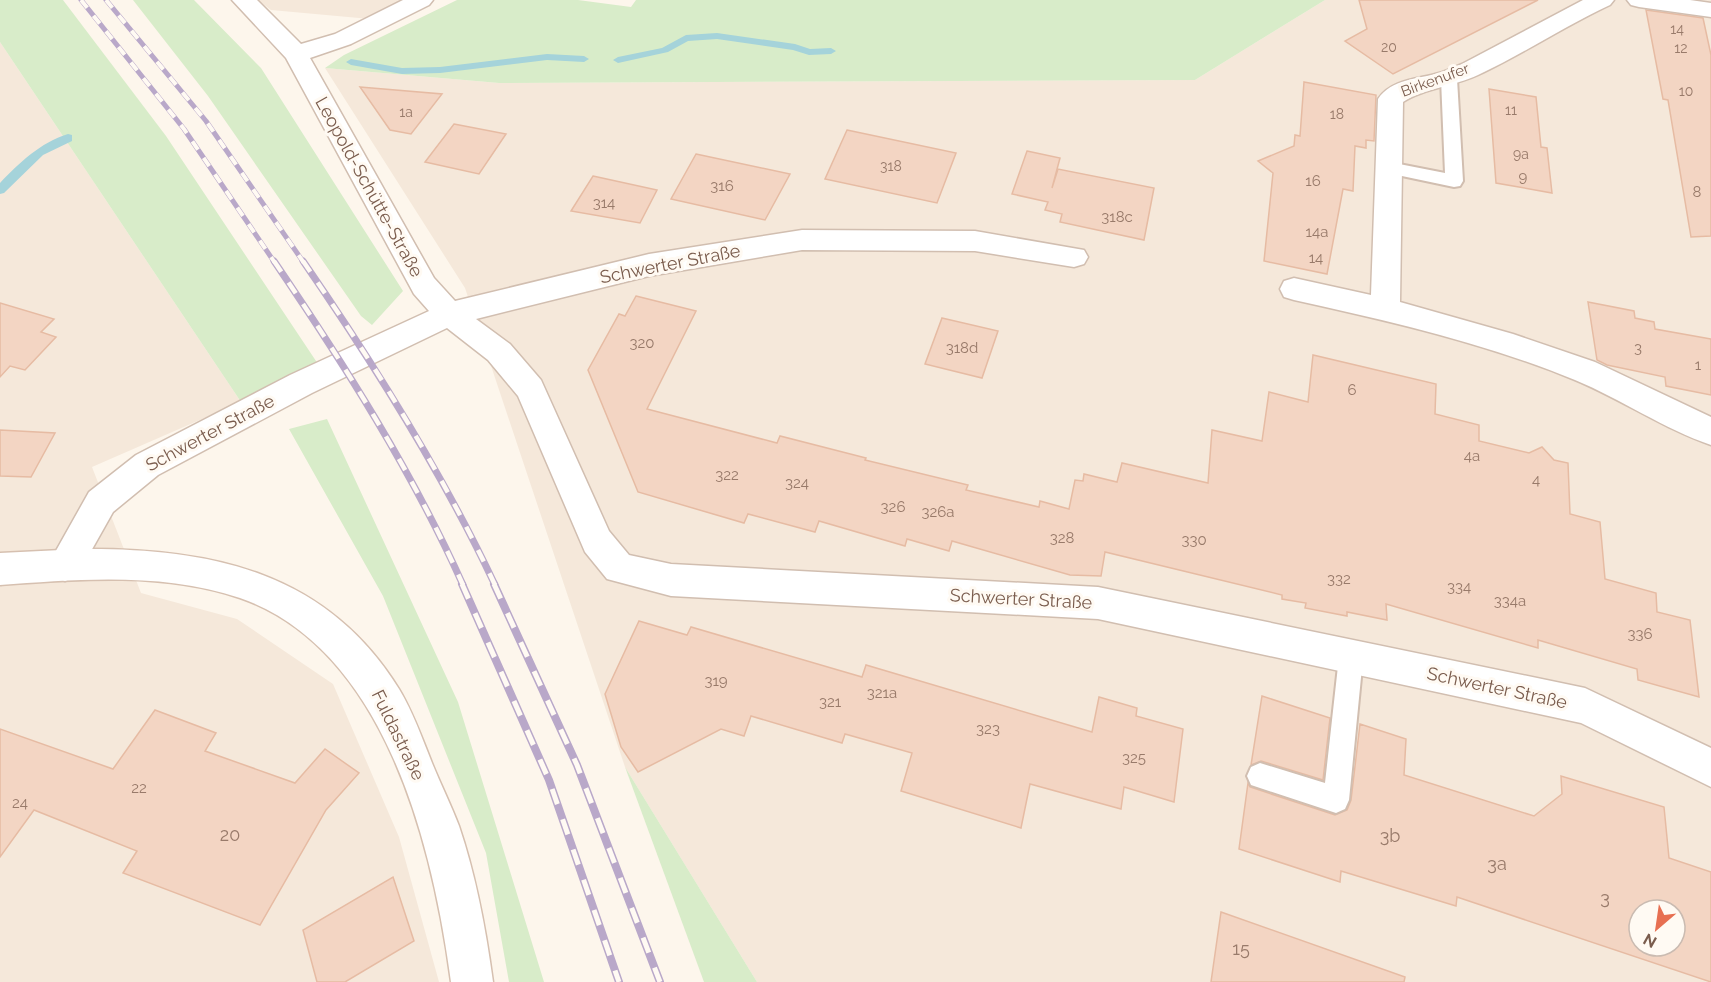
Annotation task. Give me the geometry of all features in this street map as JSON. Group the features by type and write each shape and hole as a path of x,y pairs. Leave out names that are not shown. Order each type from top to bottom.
{"street":[{"name":"Leopold-Schütte-Straße","path":"244,0 296,54 424,286 449,314"},
{"path":"296,54 343,39 421,0"},
{"name":"Birkenufer","path":"1385,308 1391,99 1402,91 1449,79 1602,0"},
{"path":"1640,0 1711,10"},
{"name":"Schwerter Straße","path":"65,565 101,502 147,465 301,384 449,314 649,265 802,240 975,241 1074,257"},
{"path":"1294,289 1385,308 1528,350 1577,368 1711,432"},
{"name":"Schwerter Straße","path":"449,314 499,352 530,389 597,541 619,568 670,580 1098,603 1585,706 1711,768"},
{"path":"0,569 65,565"},
{"name":"Fuldastraße","path":"65,565 160,568 219,576 270,594 313,621 352,655 387,705 444,842 472,982"}],"lane":[{"path":"1389,168 1454,181 1449,79"},
{"path":"1260,776 1336,800 1351,657"}],"shaded area":[{"path":"258,0 404,0 370,19 271,10"},
{"path":"1325,0 1711,0 1711,982 757,982 625,767 465,288 325,68 499,83 1195,80"},
{"path":"0,42 241,402 92,467 141,593 237,619 333,684 399,837 439,982 0,982"}],"green space":[{"path":"0,0 63,0 166,136 318,364 241,402 0,42"},
{"path":"133,0 194,0 261,68 403,291 372,325 361,316 208,96"},
{"path":"457,0 578,0 631,7 636,0 1325,0 1195,80 499,83 325,68 344,55"},
{"path":"327,419 458,702 544,982 509,982 486,853 383,596 289,429"},
{"path":"625,767 757,982 704,982"}],"building":[{"path":"1359,0 1538,0 1393,74 1345,41 1367,29"},
{"path":"1646,10 1703,18 1711,55 1711,236 1691,237 1668,100 1663,99"},
{"path":"1304,82 1376,95 1374,141 1366,140 1366,148 1355,146 1353,191 1343,189 1327,274 1264,261 1273,173 1258,161 1294,146 1295,135 1300,136"},
{"path":"360,87 442,94 411,134 390,130"},
{"path":"1489,89 1536,97 1541,147 1547,148 1552,193 1496,183"},
{"path":"454,124 506,134 479,174 425,162"},
{"path":"847,130 956,153 937,203 825,179"},
{"path":"1027,151 1060,158 1052,188 1058,169 1154,188 1144,240 1060,222 1062,214 1045,210 1048,202 1012,194"},
{"path":"696,154 790,174 765,220 671,199"},
{"path":"593,176 657,190 640,223 571,211"},
{"path":"636,296 696,311 647,409 777,443 780,436 968,485 966,490 1039,507 1040,501 1069,509 1075,480 1083,481 1084,474 1117,482 1122,463 1208,483 1212,430 1262,441 1269,392 1308,402 1313,355 1436,384 1435,414 1479,425 1479,441 1529,453 1542,447 1554,460 1568,463 1570,514 1600,522 1605,579 1656,593 1657,612 1690,620 1699,697 1638,680 1637,669 1538,640 1538,648 1386,604 1387,620 1347,612 1347,616 1305,608 1306,603 1282,599 1282,595 1105,552 1101,576 1070,575 952,541 949,551 907,539 905,546 819,521 815,532 748,514 744,523 638,492 588,370 619,314 625,316"},
{"path":"1588,302 1634,311 1635,318 1654,322 1655,329 1711,339 1711,395 1666,386 1665,377 1607,365 1597,360"},
{"path":"0,303 54,319 41,332 56,337 25,370 10,366 0,377"},
{"path":"942,318 998,331 982,378 925,364"},
{"path":"0,430 55,433 31,477 0,476"},
{"path":"639,621 687,635 691,627 862,677 866,665 1092,732 1099,697 1137,708 1136,716 1183,729 1174,802 1124,787 1121,809 1030,784 1021,828 901,791 912,753 845,734 842,743 751,716 744,736 721,729 638,772 621,747 605,694"},
{"path":"1262,696 1330,718 1323,780 1261,761 1251,765"},
{"path":"155,710 216,733 205,751 295,783 325,749 359,773 326,810 260,925 123,873 137,851 34,810 0,857 0,729 113,769"},
{"path":"1360,724 1406,739 1404,775 1534,816 1562,794 1561,776 1664,807 1669,858 1711,872 1711,982 1639,958 1687,958 1687,898 1627,898 1627,954 1457,897 1456,906 1341,871 1340,882 1239,849 1248,783 1250,787 1335,815 1347,810 1351,800"},
{"path":"393,877 414,941 345,982 317,982 303,930"},
{"path":"1221,912 1405,977 1404,982 1211,982"}],"waterway":[{"path":"618,60 665,50 686,38 717,36 795,47 809,52 831,51"},
{"path":"351,62 402,71 440,70 547,57 584,59"},
{"path":"0,190 39,152 68,138"}],"railway":[{"path":"81,0 184,129 275,263"},
{"path":"106,0 206,121 304,263"},
{"path":"274,261 376,419 422,501 463,585"},
{"path":"303,261 356,339 406,419 453,501 495,585"},
{"path":"462,584 549,780 619,982"},
{"path":"494,584 577,765 660,982"}]}
